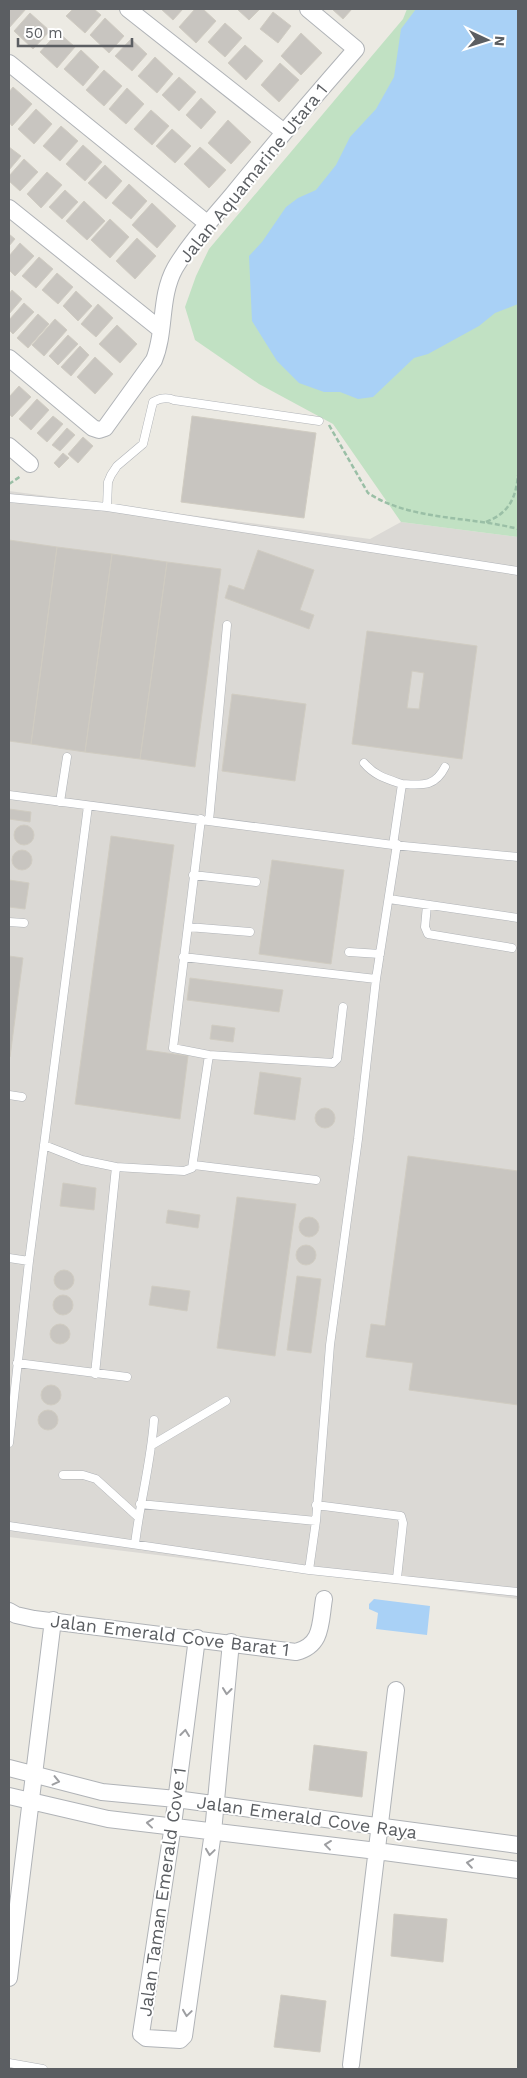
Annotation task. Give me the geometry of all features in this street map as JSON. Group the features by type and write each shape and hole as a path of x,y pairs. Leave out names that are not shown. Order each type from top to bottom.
{"street":[{"path":"128,9 284,132"},
{"name":"Jalan Aquamarine Utara 1","path":"9,358 96,429 105,428 154,360 158,350 165,300 174,270 208,224 356,49 308,9"},
{"path":"9,63 208,224"},
{"path":"9,208 161,330"},
{"path":"9,446 30,464"},
{"name":"Jalan Emerald Cove Barat 1","path":"9,1611 16,1615 34,1619 231,1642 296,1652 314,1643 324,1599"},
{"path":"9,1978 53,1620"},
{"name":"Jalan Taman Emerald Cove 1","path":"197,1638 173,1826 141,2034 146,2038 180,2040 184,2036 213,1832 231,1642"},
{"path":"350,2065 396,1690"},
{"name":"Jalan Emerald Cove Raya","path":"9,1768 102,1792 176,1799 518,1844"},
{"name":"Jalan Emerald Cove Raya","path":"9,1796 108,1819 518,1870"}],"lane":[{"path":"107,507 108,482 117,466 143,444 153,402 157,399 169,398 319,421"},
{"path":"9,498 107,507 518,571"},
{"path":"227,625 205,820 193,875 172,1046 174,1049 209,1055 333,1063 337,1060 343,1007"},
{"path":"60,802 67,757"},
{"path":"364,763 371,772 381,778 402,784 418,785 433,783 440,778 444,767"},
{"path":"309,1570 316,1521 330,1346 358,1139 376,979 389,899 402,784"},
{"path":"9,795 518,858"},
{"path":"9,1443 29,1261 88,806"},
{"path":"193,875 256,882"},
{"path":"389,899 518,918"},
{"path":"427,905 424,927 428,934 512,948"},
{"path":"9,922 24,923"},
{"path":"188,927 250,932"},
{"path":"350,952 380,954"},
{"path":"184,957 376,979"},
{"path":"44,1145 82,1160 116,1167 190,1170 194,1165 209,1055"},
{"path":"9,1095 22,1097"},
{"path":"194,1165 316,1180"},
{"path":"95,1374 116,1167"},
{"path":"9,1258 29,1261"},
{"path":"18,1363 128,1377"},
{"path":"152,1445 226,1401"},
{"path":"135,1544 140,1504 152,1445 154,1420"},
{"path":"63,1475 84,1475 96,1479 138,1517"},
{"path":"140,1504 316,1521"},
{"path":"316,1505 400,1516 403,1524 397,1578"},
{"path":"9,1526 309,1570 518,1592"},
{"path":"9,2063 43,2069"}],"path":[{"path":"319,421 326,423 332,428 343,451 368,493 376,498 420,512 518,529"},
{"path":"518,475 518,495"},
{"path":"484,522 496,518 508,508 517,491"}],"shaded area":[{"path":"9,491 370,539 401,522 518,537 518,1599 9,1537"}],"green space":[{"path":"407,9 518,9 518,537 401,522 333,424 259,384 195,340 185,307 196,276 209,249 403,19"}],"water":[{"path":"416,9 518,9 518,304 495,313 479,326 428,354 414,358 373,397 358,399 340,392 324,392 299,383 277,361 252,321 249,256 262,242 286,207 298,198 316,190 336,165 350,137 376,109 394,77 401,29"},
{"path":"374,1599 430,1606 427,1635 376,1629 378,1613 369,1609 369,1604"}],"building":[{"path":"9,9 26,9 9,28"},
{"path":"73,9 94,9 101,15 85,33 66,16"},
{"path":"161,9 183,9 173,20"},
{"path":"195,9 203,9 216,21 196,43 179,27"},
{"path":"237,9 260,9 249,20"},
{"path":"332,9 352,9 343,19"},
{"path":"273,12 291,26 278,43 260,29"},
{"path":"30,13 50,31 33,49 14,31"},
{"path":"105,18 124,36 109,53 90,35"},
{"path":"225,23 242,38 225,57 208,42"},
{"path":"58,32 75,47 57,68 40,52"},
{"path":"301,33 322,53 301,75 281,56"},
{"path":"131,39 147,54 132,71 115,56"},
{"path":"245,45 263,61 246,80 228,63"},
{"path":"81,50 99,67 83,86 64,69"},
{"path":"155,57 173,74 157,93 138,76"},
{"path":"280,63 299,80 279,102 261,85"},
{"path":"104,70 122,86 104,106 86,90"},
{"path":"179,77 196,92 179,111 162,95"},
{"path":"13,87 32,104 12,126 9,122 9,92"},
{"path":"127,88 144,104 126,124 109,109"},
{"path":"201,98 216,112 201,129 186,115"},
{"path":"36,109 52,124 34,144 18,129"},
{"path":"151,110 169,126 152,145 134,129"},
{"path":"228,120 251,142 231,164 208,143"},
{"path":"61,126 78,141 60,161 43,146"},
{"path":"172,129 191,146 175,163 156,146"},
{"path":"83,145 102,162 85,181 66,164"},
{"path":"9,147 21,156 9,170"},
{"path":"200,147 226,170 209,188 184,164"},
{"path":"24,159 38,172 20,191 9,181 9,176"},
{"path":"105,165 122,181 106,199 88,183"},
{"path":"47,172 62,185 41,208 27,194"},
{"path":"129,184 147,201 131,219 112,203"},
{"path":"65,190 78,202 62,219 49,207"},
{"path":"84,201 105,221 87,240 66,221"},
{"path":"152,203 176,226 157,248 132,225"},
{"path":"110,219 129,237 110,258 91,240"},
{"path":"9,234 15,239 9,246"},
{"path":"137,238 156,256 135,279 116,261"},
{"path":"20,243 34,256 15,276 9,270 9,256"},
{"path":"39,257 53,269 36,288 22,276"},
{"path":"57,273 73,287 58,304 42,290"},
{"path":"12,290 22,299 9,314 9,294"},
{"path":"76,291 92,306 78,321 63,306"},
{"path":"24,303 34,312 13,334 9,330 9,320"},
{"path":"98,304 113,318 96,337 81,324"},
{"path":"38,314 49,324 28,348 17,338"},
{"path":"55,319 67,330 44,356 32,345"},
{"path":"117,325 137,344 120,363 99,344"},
{"path":"68,335 78,344 58,365 49,356"},
{"path":"80,346 89,355 71,376 61,367"},
{"path":"95,357 113,374 95,394 77,377"},
{"path":"19,386 31,397 12,417 9,414 9,397"},
{"path":"37,399 49,410 31,430 19,419"},
{"path":"53,416 63,424 47,442 37,433"},
{"path":"192,416 316,433 304,518 181,502"},
{"path":"67,428 75,435 60,451 52,445"},
{"path":"83,437 93,446 78,463 68,454"},
{"path":"63,453 69,458 59,468 54,463"},
{"path":"9,540 57,547 31,744 9,741"},
{"path":"57,547 112,554 85,752 31,744"},
{"path":"258,550 314,570 300,610 314,615 309,629 225,598 229,585 244,590"},
{"path":"112,554 167,562 140,759 85,752"},
{"path":"167,562 221,569 195,767 140,759"},
{"path":"367,631 477,646 462,759 352,744","holes":["412,671 424,673 419,709 407,708"]},
{"path":"232,694 306,704 295,781 222,771"},
{"path":"9,809 31,812 30,822 9,819"},
{"path":"20,825 28,825 34,831 34,839 28,845 20,845 14,839 14,831"},
{"path":"111,836 174,845 146,1050 188,1056 180,1119 75,1104"},
{"path":"18,850 26,850 32,856 32,864 26,870 18,870 12,864 12,856"},
{"path":"272,860 344,870 331,964 259,954"},
{"path":"9,880 29,883 25,909 9,907"},
{"path":"9,956 23,958 10,1057 9,1056"},
{"path":"190,978 283,990 279,1012 187,1000"},
{"path":"212,1025 235,1028 233,1042 210,1039"},
{"path":"260,1072 301,1078 295,1120 254,1114"},
{"path":"321,1108 329,1108 335,1114 335,1122 329,1128 321,1128 315,1122 315,1114"},
{"path":"408,1156 518,1171 518,1405 409,1390 413,1363 366,1357 371,1324 385,1326"},
{"path":"63,1183 96,1188 94,1210 60,1206"},
{"path":"237,1197 296,1204 275,1356 217,1348"},
{"path":"168,1210 200,1215 198,1228 166,1223"},
{"path":"305,1217 313,1217 319,1223 319,1231 313,1237 305,1237 299,1231 299,1223"},
{"path":"302,1245 310,1245 316,1251 316,1259 310,1265 302,1265 296,1259 296,1251"},
{"path":"60,1270 68,1270 74,1276 74,1284 68,1290 60,1290 54,1284 54,1276"},
{"path":"297,1276 321,1279 311,1353 287,1350"},
{"path":"152,1286 190,1291 187,1311 149,1305"},
{"path":"59,1295 67,1295 73,1301 73,1309 67,1315 59,1315 53,1309 53,1301"},
{"path":"56,1324 64,1324 70,1330 70,1338 64,1344 56,1344 50,1338 50,1330"},
{"path":"47,1385 55,1385 61,1391 61,1399 55,1405 47,1405 41,1399 41,1391"},
{"path":"44,1410 52,1410 58,1416 58,1424 52,1430 44,1430 38,1424 38,1416"},
{"path":"314,1745 367,1752 362,1797 309,1790"},
{"path":"394,1914 447,1919 443,1962 391,1956"},
{"path":"281,1995 326,2001 320,2052 274,2047"}]}
